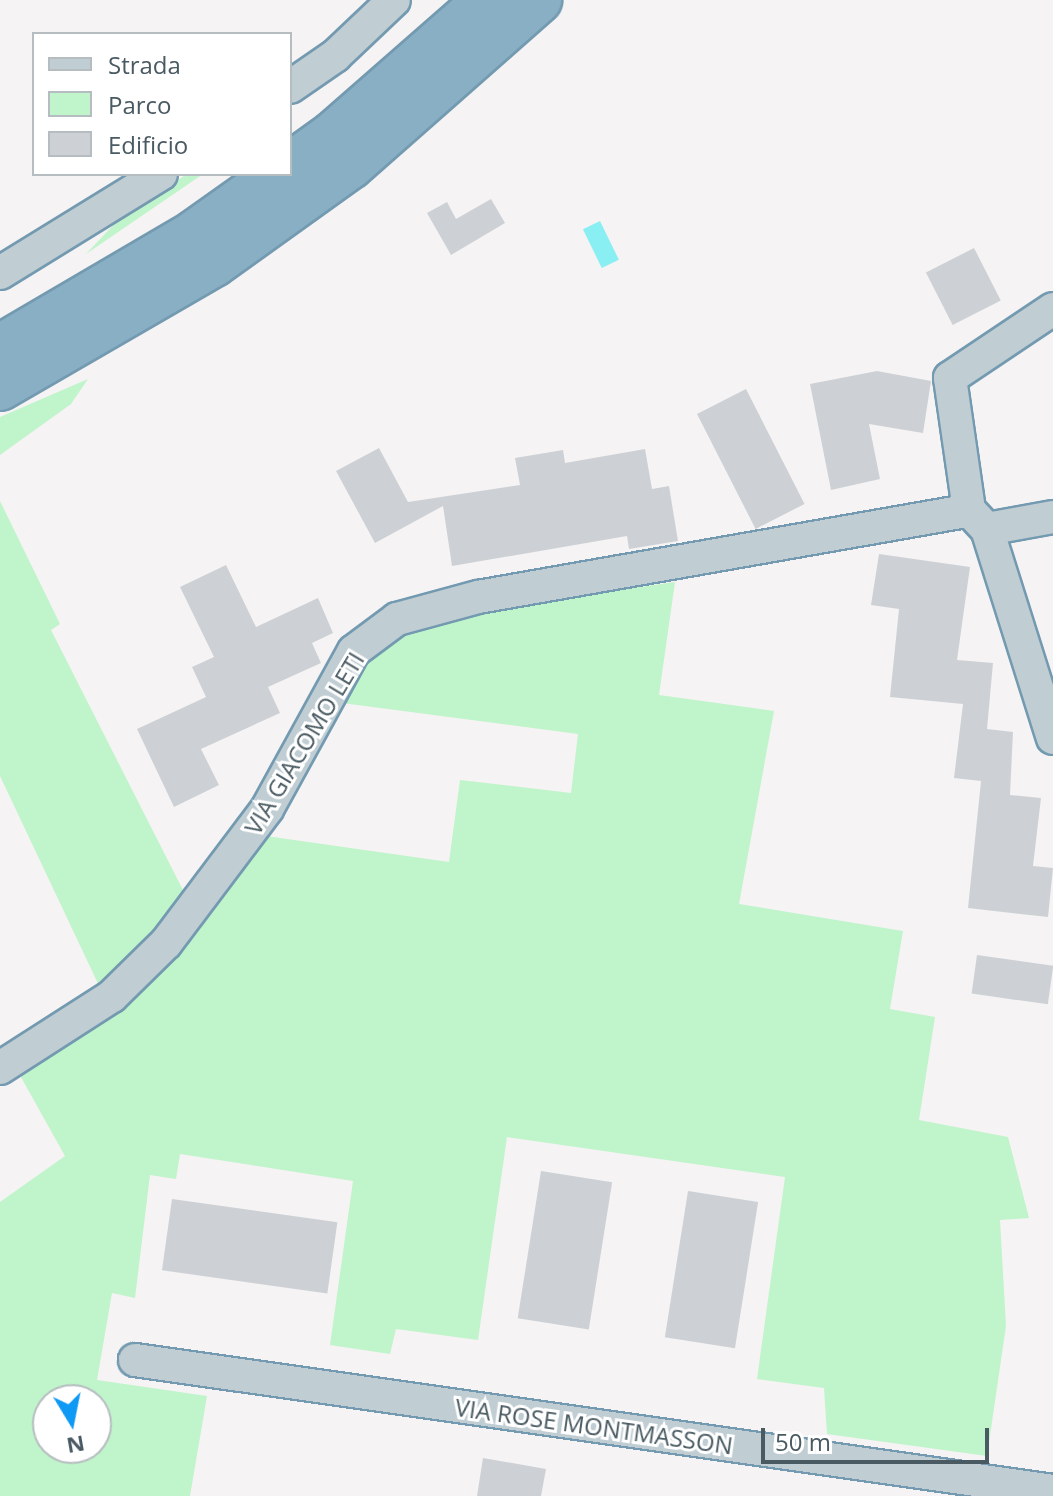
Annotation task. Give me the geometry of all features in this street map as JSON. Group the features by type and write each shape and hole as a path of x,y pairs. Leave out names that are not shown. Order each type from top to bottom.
{"highway":[{"path":"292,163 344,124 486,0"},
{"path":"0,388 214,264 351,166 539,0"},
{"path":"0,347 194,233 274,176"}],"street":[{"path":"292,86 335,56 394,0"},
{"path":"0,273 158,176"},
{"path":"1053,309 950,378 978,520 1053,738"},
{"name":"VIA GIACOMO LETI","path":"0,1068 112,996 166,943 267,809 354,651 397,619 478,597 978,520 1053,517"},
{"name":"VIA ROSE MONTMASSON","path":"135,1360 1053,1491"}],"green space":[{"path":"184,176 200,176 86,254 120,218"},
{"path":"88,379 71,404 0,455 0,417"},
{"path":"0,501 60,624 51,630 189,902 102,992 0,776"},
{"path":"675,582 659,695 774,711 739,904 903,931 890,1009 935,1017 919,1120 1008,1137 1029,1218 1000,1220 1006,1326 987,1456 827,1434 824,1388 757,1379 785,1177 507,1137 478,1340 396,1329 390,1354 330,1345 353,1181 180,1154 176,1179 150,1175 135,1298 112,1293 97,1380 207,1396 190,1496 0,1496 0,1202 65,1156 17,1070 266,836 449,862 460,780 571,793 578,734 342,703 362,663 405,631 486,609"}],"water":[{"path":"600,221 619,260 602,268 583,229"}],"building":[{"path":"491,199 505,223 451,255 427,213 447,202 456,219"},
{"path":"974,248 1001,301 953,325 926,273"},
{"path":"877,371 931,381 923,433 869,424 880,479 831,490 810,384"},
{"path":"746,389 805,504 756,529 697,414"},
{"path":"379,448 408,502 520,485 515,458 563,450 565,463 645,449 652,489 669,486 678,541 629,549 627,536 452,566 443,506 375,543 336,471"},
{"path":"879,554 970,567 957,660 993,663 987,729 1013,732 1010,795 1041,798 1033,866 1053,868 1048,917 968,908 981,781 954,778 963,704 890,697 899,609 871,605"},
{"path":"226,565 256,627 318,598 333,633 312,643 321,663 268,687 280,713 201,749 219,785 174,807 137,729 206,697 192,667 214,657 180,587"},
{"path":"977,955 1053,966 1048,1004 972,994"},
{"path":"541,1171 612,1182 589,1329 518,1318"},
{"path":"688,1191 758,1202 735,1348 665,1337"},
{"path":"172,1199 337,1222 327,1294 162,1270"},
{"path":"483,1458 546,1469 541,1496 477,1496"}]}
